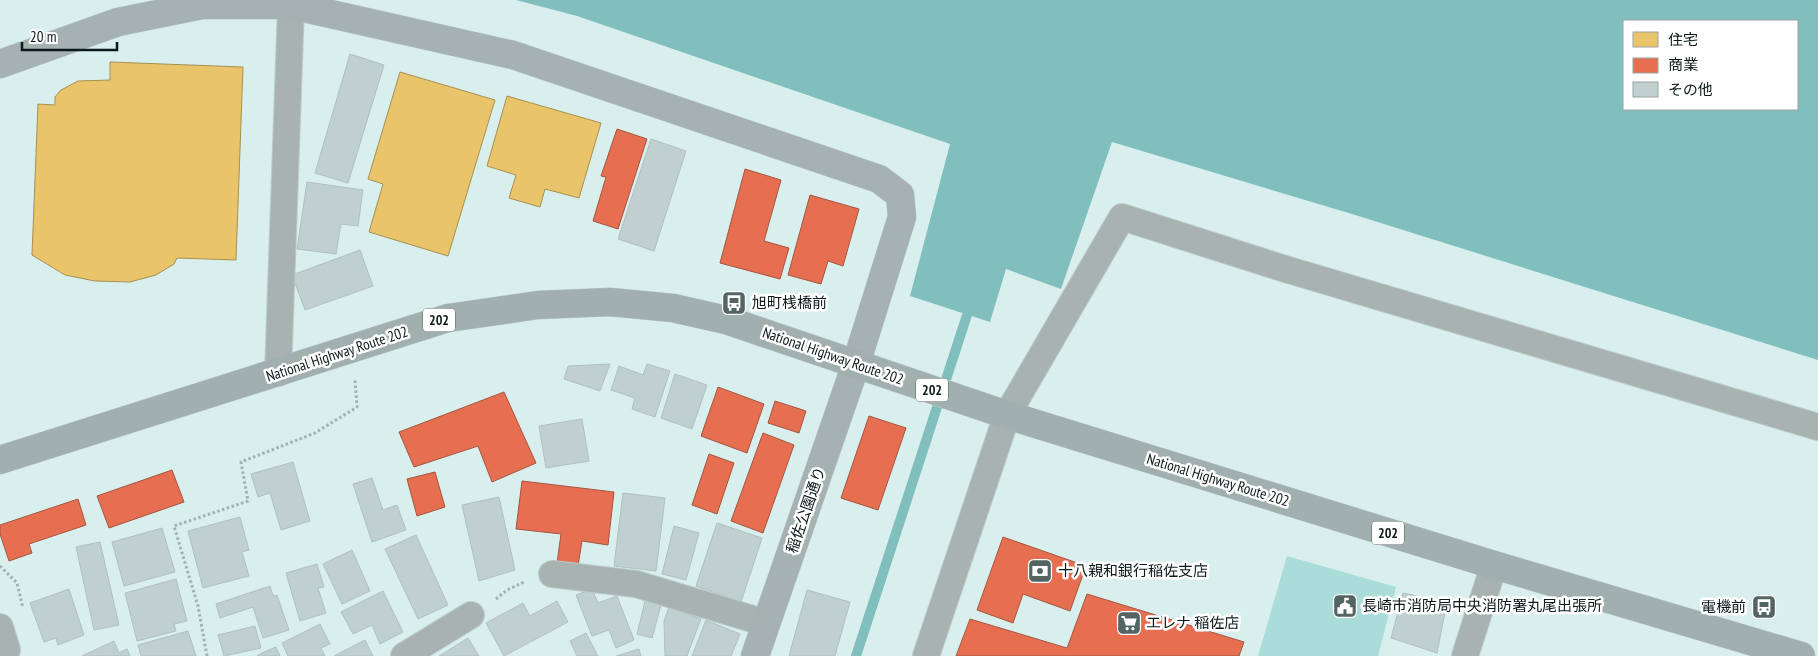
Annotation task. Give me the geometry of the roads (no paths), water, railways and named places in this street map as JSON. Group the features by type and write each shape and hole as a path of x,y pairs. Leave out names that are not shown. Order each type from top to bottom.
{"highway":[{"name":"National Highway Route 202","path":"0,460 448,318 538,305 610,302 673,308 726,320 1007,415 1494,565 1801,656"}],"street":[{"name":"稲佐公園通り","path":"0,64 118,22 202,5 291,5 513,55 879,179 900,195 902,217 856,364 755,656"},
{"path":"278,373 291,5"},
{"path":"926,656 1007,415 1122,216 1291,271 1818,427"},
{"path":"1465,656 1494,565"},
{"path":"552,574 636,584 766,624"},
{"path":"404,656 471,615"}],"waterway":[{"path":"856,656 967,315"}],"place":[{"name":"旭町桟橋前","path":"734,303"},
{"name":"十八親和銀行稲佐支店","path":"1040,571"},
{"name":"長崎市消防局中央消防署丸尾出張所","path":"1345,606"},
{"name":"電機前","path":"1764,607"},
{"name":"エレナ 稲佐店","path":"1129,623"}]}
